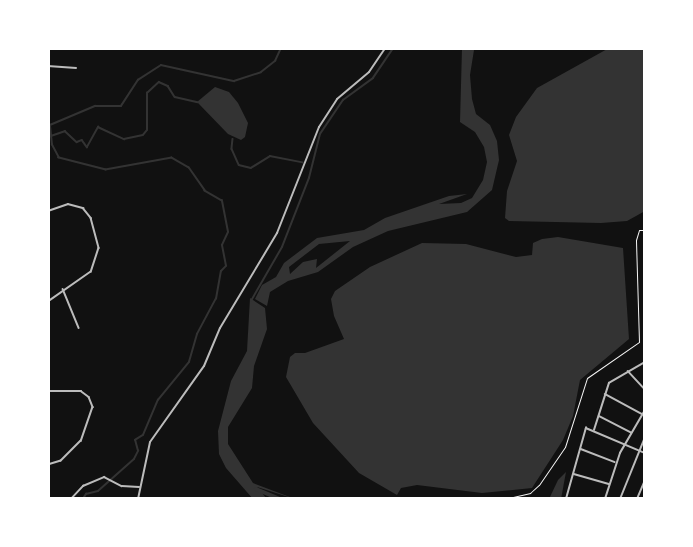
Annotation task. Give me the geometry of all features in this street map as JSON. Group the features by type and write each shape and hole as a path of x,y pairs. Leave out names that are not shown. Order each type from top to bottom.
{"street":[{"path":"138,499 150,442 204,366 220,328 277,233 319,127 339,97 369,72 385,48"},
{"path":"48,66 76,68"},
{"path":"48,211 68,204 83,208 93,224 98,260 87,276 62,288 48,302"},
{"path":"62,288 79,328"},
{"path":"594,431 604,393 611,381 643,362"},
{"path":"628,370 645,389"},
{"path":"48,391 79,390 90,397 93,410 89,427 78,444 57,463 48,465"},
{"path":"604,393 642,414"},
{"path":"605,499 616,463 645,410"},
{"path":"598,415 631,432"},
{"path":"572,499 566,498 586,429 645,453"},
{"path":"620,499 645,437"},
{"path":"580,449 616,463"},
{"path":"573,474 609,484"},
{"path":"71,499 83,486 110,480 122,486 139,487"},
{"path":"637,499 644,480"}],"path":[{"path":"504,499 536,489 565,447 587,378 639,342 636,240 639,230 645,230"},
{"path":"344,499 355,499"}],"shaded area":[{"path":"462,48 474,50 470,75 472,99 476,114 490,125 497,141 499,160 492,190 467,212 388,231 353,247 318,272 288,281 270,292 267,306 255,299 262,285 276,277 284,263 317,238 364,230 385,218 449,196 467,194 439,204 461,203 472,198 483,180 487,162 484,147 475,132 460,122","holes":["350,241 316,268 317,259 303,262 290,274 289,267 319,244"]},
{"path":"609,48 645,48 645,211 627,221 601,223 509,221 505,218 507,191 517,161 509,135 516,117 537,88"},
{"path":"215,87 229,92 238,103 248,123 245,137 241,140 228,134 197,102"},
{"path":"558,237 623,248 629,339 580,380 573,416 563,440 532,488 482,493 417,485 401,488 397,495 359,473 313,423 286,377 290,357 295,353 305,353 344,339 334,316 331,299 335,291 370,267 422,243 466,244 516,257 532,255 533,243"},
{"path":"250,298 265,308 267,329 254,366 252,388 228,427 228,444 253,483 295,499 257,487 267,499 253,499 226,468 219,454 218,431 231,381 247,351"},
{"path":"566,472 561,499 549,499 558,480"}],"waterway":[{"path":"83,499 86,494 98,491 134,459 138,451 135,440 143,435 158,400 189,362 197,334 216,299 221,271 226,266 222,245 228,232 222,201 205,191 189,168 172,158 106,170 59,158 52,145 50,125 95,106 121,106 138,80 161,65 234,81 261,72 275,61 281,48"},
{"path":"251,301 282,247 309,178 320,134 343,100 373,78 393,48"},
{"path":"48,137 65,131 77,142 82,140 87,147 98,127 124,139 143,135 147,130 147,93 159,82 168,86 175,97 197,102"},
{"path":"233,139 232,149 239,165 251,168 270,156 302,162"},
{"path":"256,489 280,499"}]}
